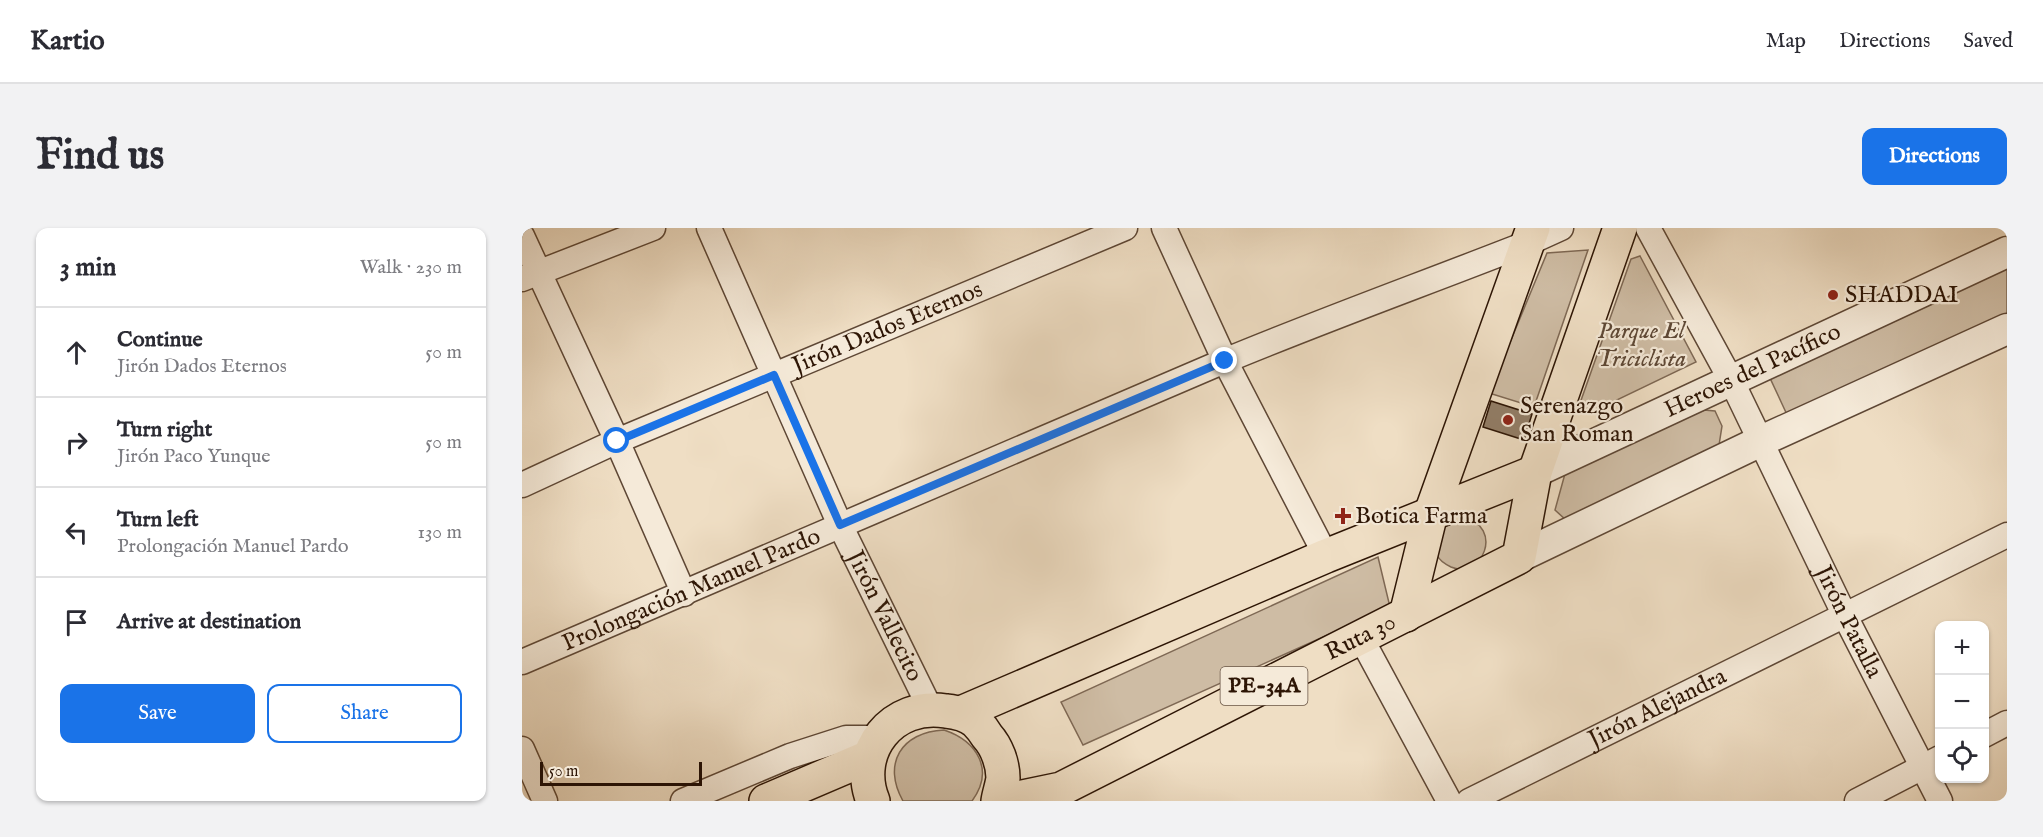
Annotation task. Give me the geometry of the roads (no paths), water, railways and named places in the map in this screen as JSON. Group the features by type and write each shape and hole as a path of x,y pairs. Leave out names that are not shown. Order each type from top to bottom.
{"highway":[{"path":"1519,557 1535,472 1620,228"},
{"path":"1406,615 1431,513 1527,233"},
{"name":"Heroes del Pacífico","path":"1431,513 1535,472"},
{"path":"766,801 874,747 900,717 945,711 1431,513"},
{"name":"Ruta 30","path":"1004,801 1061,789 1519,557"},
{"path":"945,711 975,721 996,746 1003,777 998,801"},
{"path":"873,801 867,786 874,747"}],"street":[{"path":"530,275 653,228"},
{"name":"Jirón Vallecito","path":"709,228 840,525 945,711"},
{"name":"Jirón Dados Eternos","path":"522,485 617,441 1125,228"},
{"path":"1164,228 1225,361 1326,556"},
{"name":"Prolongación Manuel Pardo","path":"522,662 1527,233 1561,228"},
{"name":"Jirón Patalla","path":"1648,228 1732,382 1845,616 1931,762 1940,801"},
{"path":"522,236 530,275 617,441 684,594"},
{"name":"Heroes del Pacífico","path":"1535,472 2007,252"},
{"path":"1519,557 1761,441 2007,329"},
{"name":"Jirón Alejandra","path":"1469,801 2007,535"},
{"path":"1362,638 1449,801"},
{"path":"1989,732 2007,723"},
{"path":"682,801 790,756 846,738 874,747"},
{"path":"522,749 545,801"},
{"path":"1857,801 1931,762"}],"place":[{"name":"SHADDAI","path":"1833,295"},
{"name":"Serenazgo San Roman","path":"1508,420"},
{"name":"Botica Farma","path":"1343,516"}],"park label":[{"name":"Parque El Triciclista","path":"1641,345"}]}
